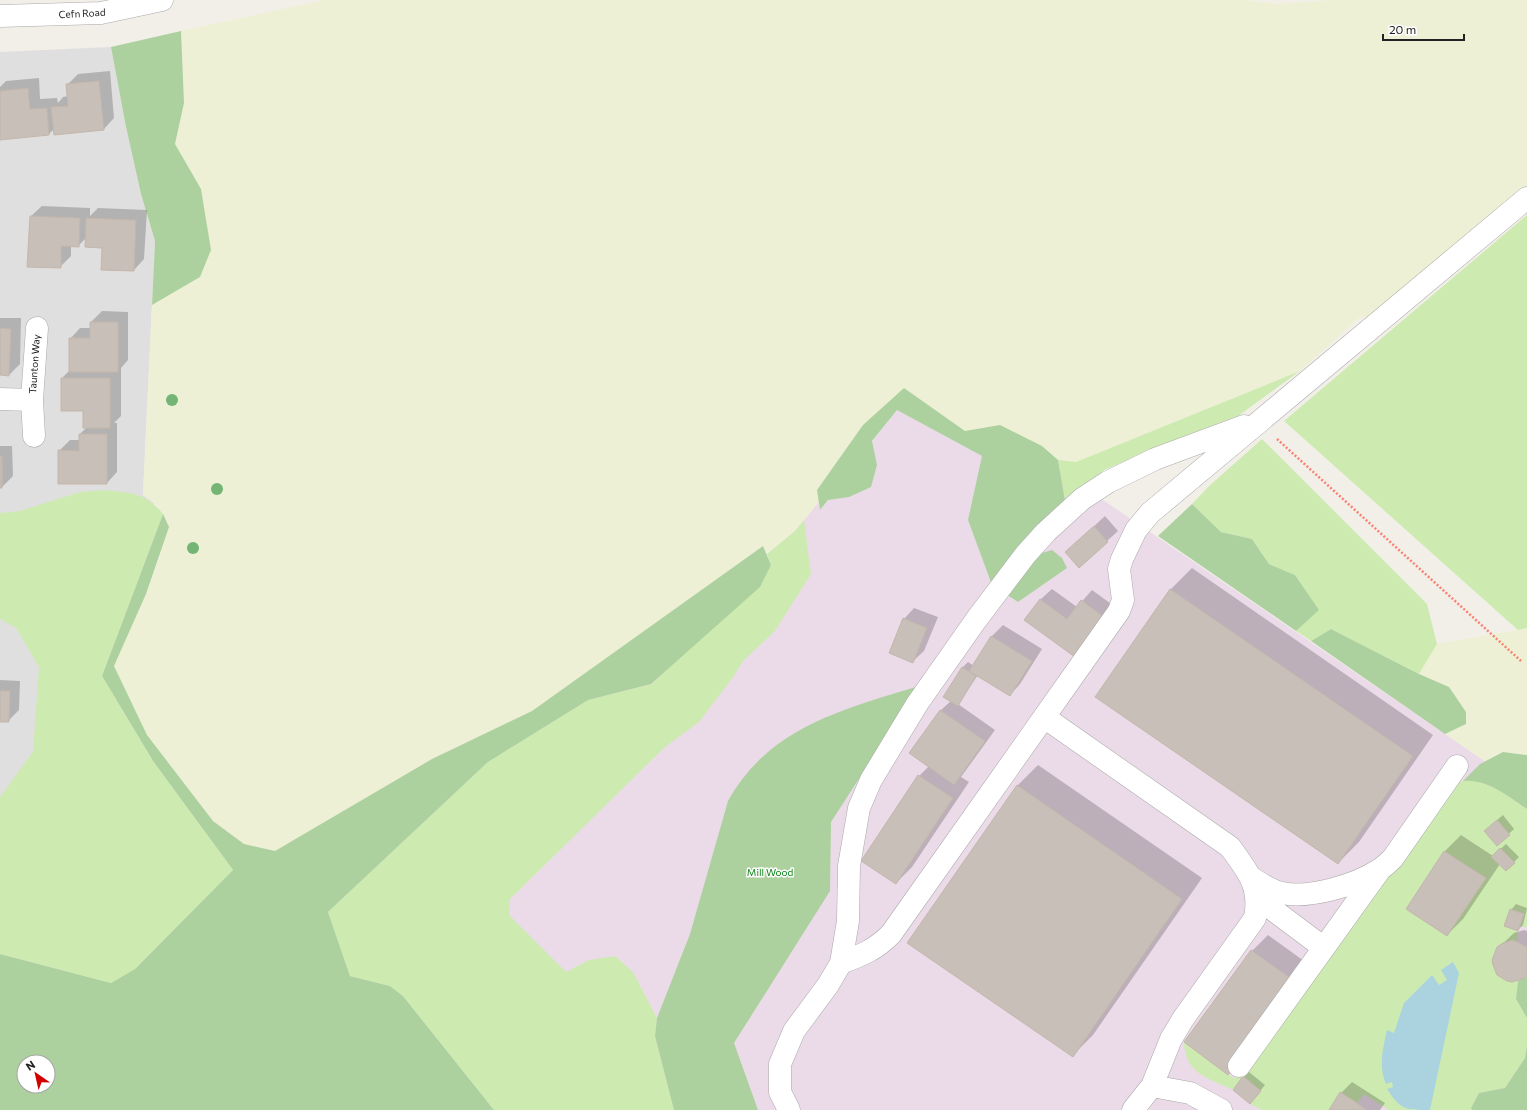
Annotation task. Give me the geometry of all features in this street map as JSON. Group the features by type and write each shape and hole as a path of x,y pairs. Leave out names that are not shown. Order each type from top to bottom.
{"street":[{"name":"Cefn Road","path":"0,16 101,13 162,0"},
{"path":"841,963 866,953 879,945 891,934 1119,611 1123,600 1123,590 1119,569 1122,559 1142,522 1258,421 1527,198"},
{"name":"Taunton Way","path":"34,436 32,400 37,328"},
{"name":"Taunton Way","path":"0,399 32,400"},
{"path":"789,1110 780,1092 780,1064 794,1031 828,986 841,963 848,921 849,866 859,808 864,794 917,704 976,620 1026,554 1046,532 1082,499 1108,482 1155,460 1258,421"},
{"path":"1044,717 1230,847 1254,887 1290,923 1324,948"},
{"path":"1239,1066 1380,870 1393,858 1457,766"},
{"path":"1254,887 1266,887 1282,893 1311,893 1349,883 1380,870"},
{"path":"1133,1110 1152,1086 1176,1029 1255,918 1258,906 1254,887"},
{"path":"1290,923 1311,893"},
{"path":"1152,1086 1190,1093 1221,1110"}],"path":[{"path":"1258,421 1521,661"}],"shaded area":[{"path":"111,47 126,127 141,194 155,241 143,495 154,503 0,954 0,52"},
{"path":"897,409 1011,472 1052,465 1527,790 1527,1104 1524,1110 494,1110 488,762 771,565 767,554 795,531 819,501 820,510"}],"green space":[{"path":"324,0 1244,0 1277,4 1332,0 1527,0 1527,188 1367,321 1361,316 1300,371 1076,462 1058,460 1042,446 1000,425 965,431 904,388 817,490 819,502 795,531 767,554 763,546 532,711 432,759 275,851 244,844 213,821 147,735 114,666 146,594 160,556 163,514 154,503 143,495 152,305 200,277 201,189 175,144 184,103 181,31"},
{"path":"181,31 184,103 175,144 201,189 211,250 200,277 152,305 155,241 141,194 126,127 111,47"},
{"path":"1527,215 1527,628 1518,630 1284,421"},
{"path":"1300,371 1238,416 1182,437 1104,470 1065,501 1058,460 1076,462"},
{"path":"904,388 965,431 1000,425 1042,446 1058,460 1065,501 1034,528 1025,546 1035,555 1052,550 1062,558 1067,568 1018,602 992,585 968,520 982,456 897,410 872,441 877,465 871,487 849,497 828,500 820,510 817,490 863,425"},
{"path":"1262,439 1427,604 1437,644 1419,674 1331,629 1311,641 1296,631 1318,610 1295,575 1269,564 1252,539 1221,532 1192,504 1208,487"},
{"path":"107,490 138,495 150,502 163,514 102,676 153,761 233,870 135,969 111,983 0,954 0,797 33,752 39,667 16,628 0,619 0,513 20,511 80,492"},
{"path":"1192,504 1221,532 1252,539 1269,564 1295,575 1319,610 1296,631 1158,536"},
{"path":"163,514 169,527 146,594 114,666 147,735 213,821 244,844 275,851 432,759 532,711 763,546 771,565 760,587 651,684 588,700 488,762 328,912 350,976 390,986 403,996 494,1110 0,1110 0,954 111,983 135,969 233,870 153,761 102,676"},
{"path":"804,520 811,574 775,631 743,661 734,676 699,722 665,747 510,899 509,915 566,972 589,960 615,956 633,972 657,1018 655,1036 674,1110 494,1110 403,996 390,986 350,976 328,912 488,762 588,700 652,684 771,565 767,554 795,531"},
{"path":"1527,628 1527,755 1503,752 1485,761 1445,734 1466,724 1419,674 1437,644"},
{"path":"1331,629 1419,674 1449,687 1466,712 1466,724 1445,734 1311,641"},
{"name":"Mill Wood","path":"919,686 831,822 830,891 734,1043 758,1110 674,1110 655,1036 657,1018 690,934 728,801 745,776 765,755 787,738 811,724 836,713"},
{"path":"1503,752 1527,755 1527,809 1497,789 1481,783 1463,781 1480,764"},
{"path":"1475,780 1497,789 1527,809 1527,927 1520,927 1524,914 1510,909 1504,926 1518,931 1518,941 1507,941 1500,946 1495,952 1493,960 1494,968 1499,975 1507,980 1518,981 1516,999 1527,1018 1527,1046 1525,1058 1505,1088 1479,1093 1471,1108 1472,1110 1389,1110 1364,1094 1357,1103 1340,1092 1329,1110 1262,1110 1250,1104 1261,1091 1243,1077 1233,1090 1207,1078 1193,1068 1185,1053 1184,1042 1235,1079 1316,966 1451,786 1463,781"},
{"path":"1527,976 1527,1018 1516,999 1518,981"},
{"path":"1527,1046 1527,1110 1472,1110 1471,1108 1479,1093 1505,1088 1525,1058"}],"water":[{"path":"1453,962 1459,973 1430,1110 1409,1109 1400,1105 1387,1089 1393,1087 1392,1082 1386,1084 1382,1070 1382,1057 1387,1030 1394,1033 1404,1003 1432,975 1439,985 1447,980 1441,970"}],"building":[{"path":"99,81 104,130 54,135 51,107 68,106 66,84"},
{"path":"28,88 30,109 47,108 49,135 0,140 0,91"},
{"path":"30,216 80,218 79,247 61,246 61,268 27,267"},
{"path":"86,218 136,220 134,271 101,270 102,248 85,247"},
{"path":"90,322 118,322 118,372 69,372 69,338 90,338"},
{"path":"0,328 11,329 9,376 0,375"},
{"path":"61,378 110,378 110,428 83,428 83,411 61,411"},
{"path":"79,434 107,434 107,484 58,484 58,450 79,451"},
{"path":"0,456 2,456 2,488 0,488"},
{"path":"1094,526 1108,542 1079,568 1065,552"},
{"path":"1170,589 1413,756 1338,864 1095,697"},
{"path":"1040,599 1067,619 1081,600 1104,617 1075,657 1024,620"},
{"path":"903,618 927,628 913,663 889,653"},
{"path":"991,636 1032,661 1010,696 969,671"},
{"path":"962,667 976,676 958,706 943,697"},
{"path":"0,691 10,691 9,722 0,722"},
{"path":"940,710 985,741 954,785 909,753"},
{"path":"918,775 953,798 896,884 861,861"},
{"path":"1017,785 1182,899 1073,1057 907,943"},
{"path":"1497,820 1510,835 1497,846 1484,831"},
{"path":"1500,848 1515,863 1506,871 1491,857"},
{"path":"1444,851 1486,878 1447,936 1406,909"},
{"path":"1510,909 1524,914 1518,931 1504,926"},
{"path":"1513,940 1527,947 1527,976 1523,979 1512,982 1507,981 1497,975 1492,960 1497,947 1503,943"},
{"path":"1251,950 1296,982 1228,1075 1184,1042"},
{"path":"1243,1076 1261,1091 1250,1104 1233,1090"},
{"path":"1340,1092 1357,1103 1367,1110 1329,1110"}]}
